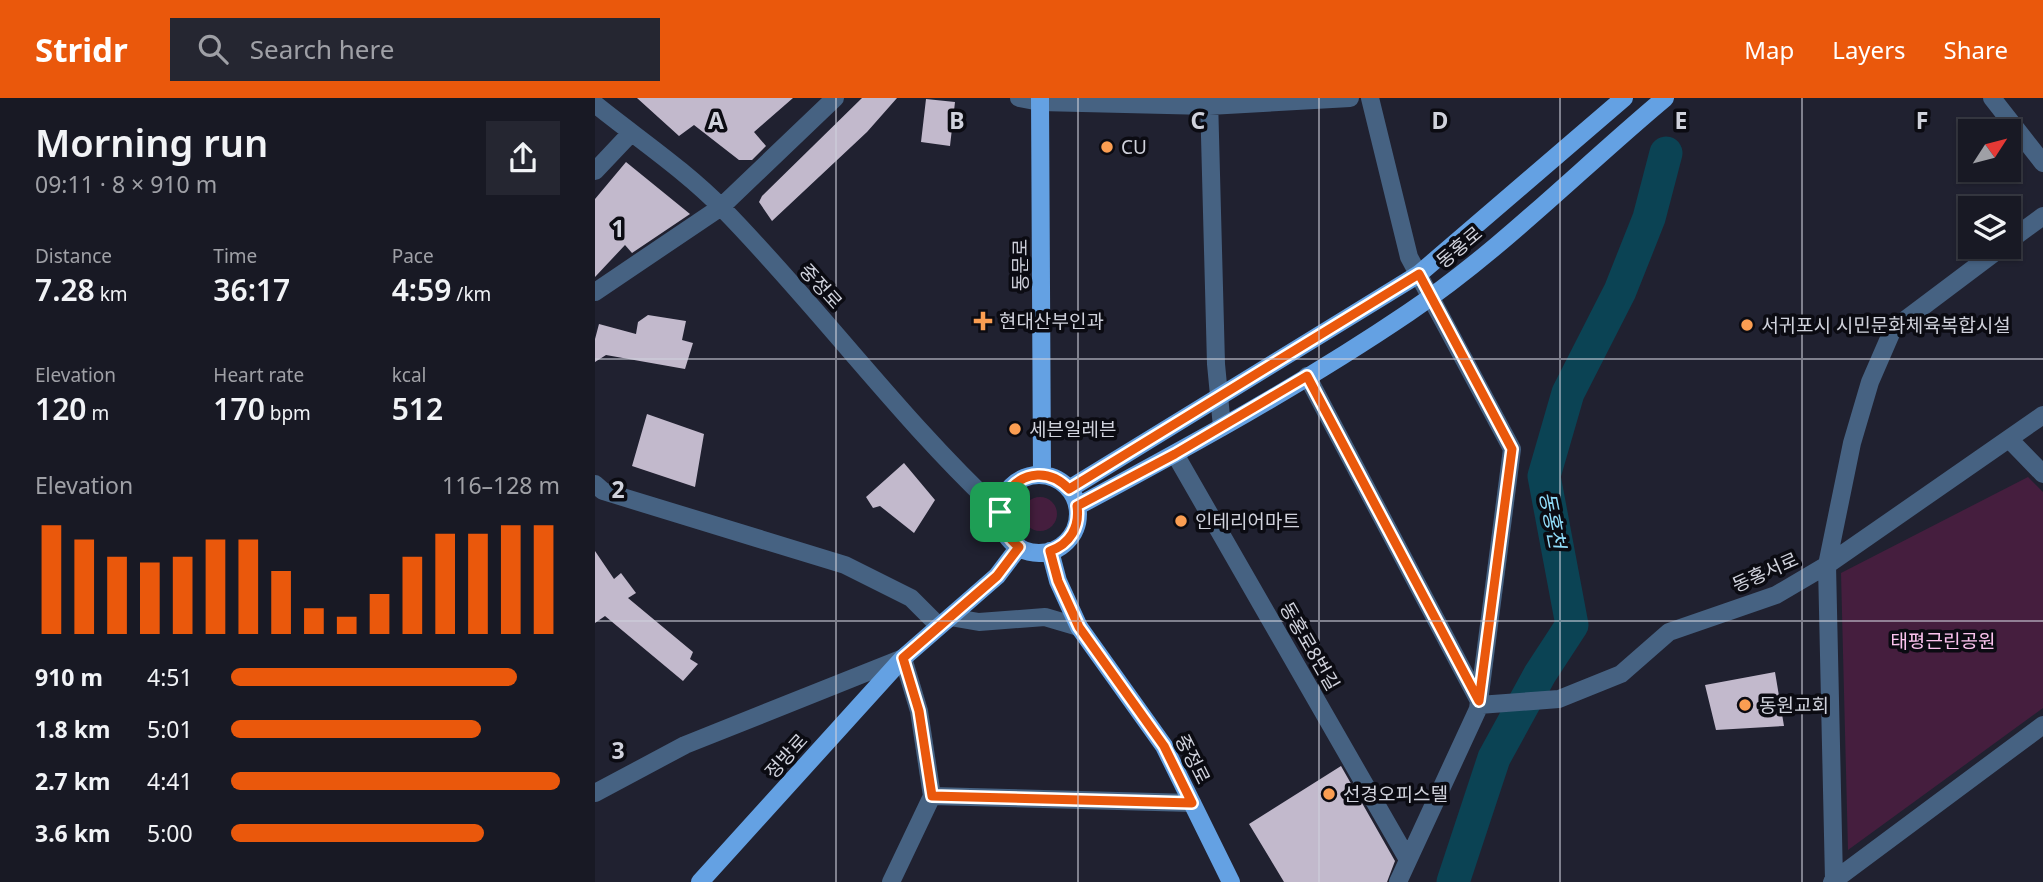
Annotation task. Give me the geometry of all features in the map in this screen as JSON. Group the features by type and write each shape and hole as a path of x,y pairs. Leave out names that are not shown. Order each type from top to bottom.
{"main road":[{"name":"동홍로","path":"1069,489 1419,274 1624,98"},
{"name":"동홍로","path":"1077,506 1222,427 1429,298 1665,98"},
{"name":"동문로","path":"1040,100 1042,475"},
{"path":"1042,475 1054,478 1069,489 1077,506 1078,519 1071,537 1050,551 1031,552 1019,547 1004,529 1000,512 1011,486 1025,477 1042,475"},
{"name":"정방로","path":"700,882 903,658 997,576 1019,547"},
{"name":"중정로","path":"1050,551 1058,581 1079,627 1164,746 1231,882"}],"street":[{"path":"595,292 721,207 835,98"},
{"path":"1020,98 1209,102 1350,98"},
{"path":"1370,98 1409,257 1512,449 1479,703 1398,882"},
{"path":"1992,98 2043,163"},
{"path":"1209,102 1218,398 1222,427"},
{"name":"중정로","path":"595,104 721,207 849,347 953,468 1000,512"},
{"path":"595,171 631,133"},
{"path":"2021,232 2043,216"},
{"path":"1833,881 1827,565 1851,443 1870,382 1893,329 1986,259"},
{"path":"1307,376 1479,703"},
{"name":"동홍서로","path":"1479,703 1559,699 1621,674 1669,632 1776,595 1827,565 2043,415"},
{"path":"2010,439 2043,474"},
{"name":"동홍로8번길","path":"1175,454 1407,858"},
{"path":"595,484 603,491 845,565 911,598 944,621 979,622 1045,617 1079,627"},
{"path":"595,793 685,745 903,658 919,711 932,796 891,882"},
{"path":"1833,881 2043,725"},
{"path":"932,796 1192,803"}],"green space":[{"name":"태평근린공원","path":"2028,477 2043,492 2043,708 1848,850 1841,573"},
{"path":"1040,497 1052,502 1057,514 1052,526 1040,531 1028,526 1023,514 1028,502"}],"building":[{"path":"637,98 793,98 754,132 766,146 752,160 739,160 694,125 679,136"},
{"path":"862,98 897,98 867,132 772,221 759,202 762,196"},
{"path":"926,99 955,102 950,146 921,142"},
{"path":"626,162 690,214 632,253 625,245 595,277 595,199"},
{"path":"648,315 686,321 682,340 693,343 685,369 606,355 595,362 595,339 599,324 636,334 638,322"},
{"path":"647,414 704,434 695,487 632,466"},
{"path":"904,463 935,500 914,533 880,506 873,508 866,497"},
{"path":"595,551 614,579 621,573 636,593 628,598 693,652 690,659 698,664 683,681 605,616 595,623"},
{"name":"동원교회","path":"1775,672 1784,726 1716,730 1705,685"},
{"name":"선경오피스텔","path":"1341,766 1395,861 1387,882 1284,882 1249,824"}],"waterway":[{"name":"동홍천","path":"1453,882 1494,758 1540,674 1572,625 1544,476 1568,393 1620,291 1649,218 1666,153"}],"place":[{"name":"CU","path":"1107,147"},
{"name":"현대산부인과","path":"983,321"},
{"name":"서귀포시 시민문화체육복합시설","path":"1747,325"},
{"name":"세븐일레븐","path":"1015,429"},
{"name":"인테리어마트","path":"1181,521"},
{"name":"동원교회","path":"1745,705"},
{"name":"선경오피스텔","path":"1329,794"}],"route":[{"path":"1419,274 1429,298 1512,449 1500,559 1479,701 1307,376 1175,454 1077,506 1077,525 1071,537 1050,551 1058,581 1079,627 1106,661 1164,746 1192,803 932,796 919,711 903,658 997,576 1019,547 1004,529 1000,512 1011,486 1025,477 1048,476 1060,480 1069,489 1419,274"}]}
